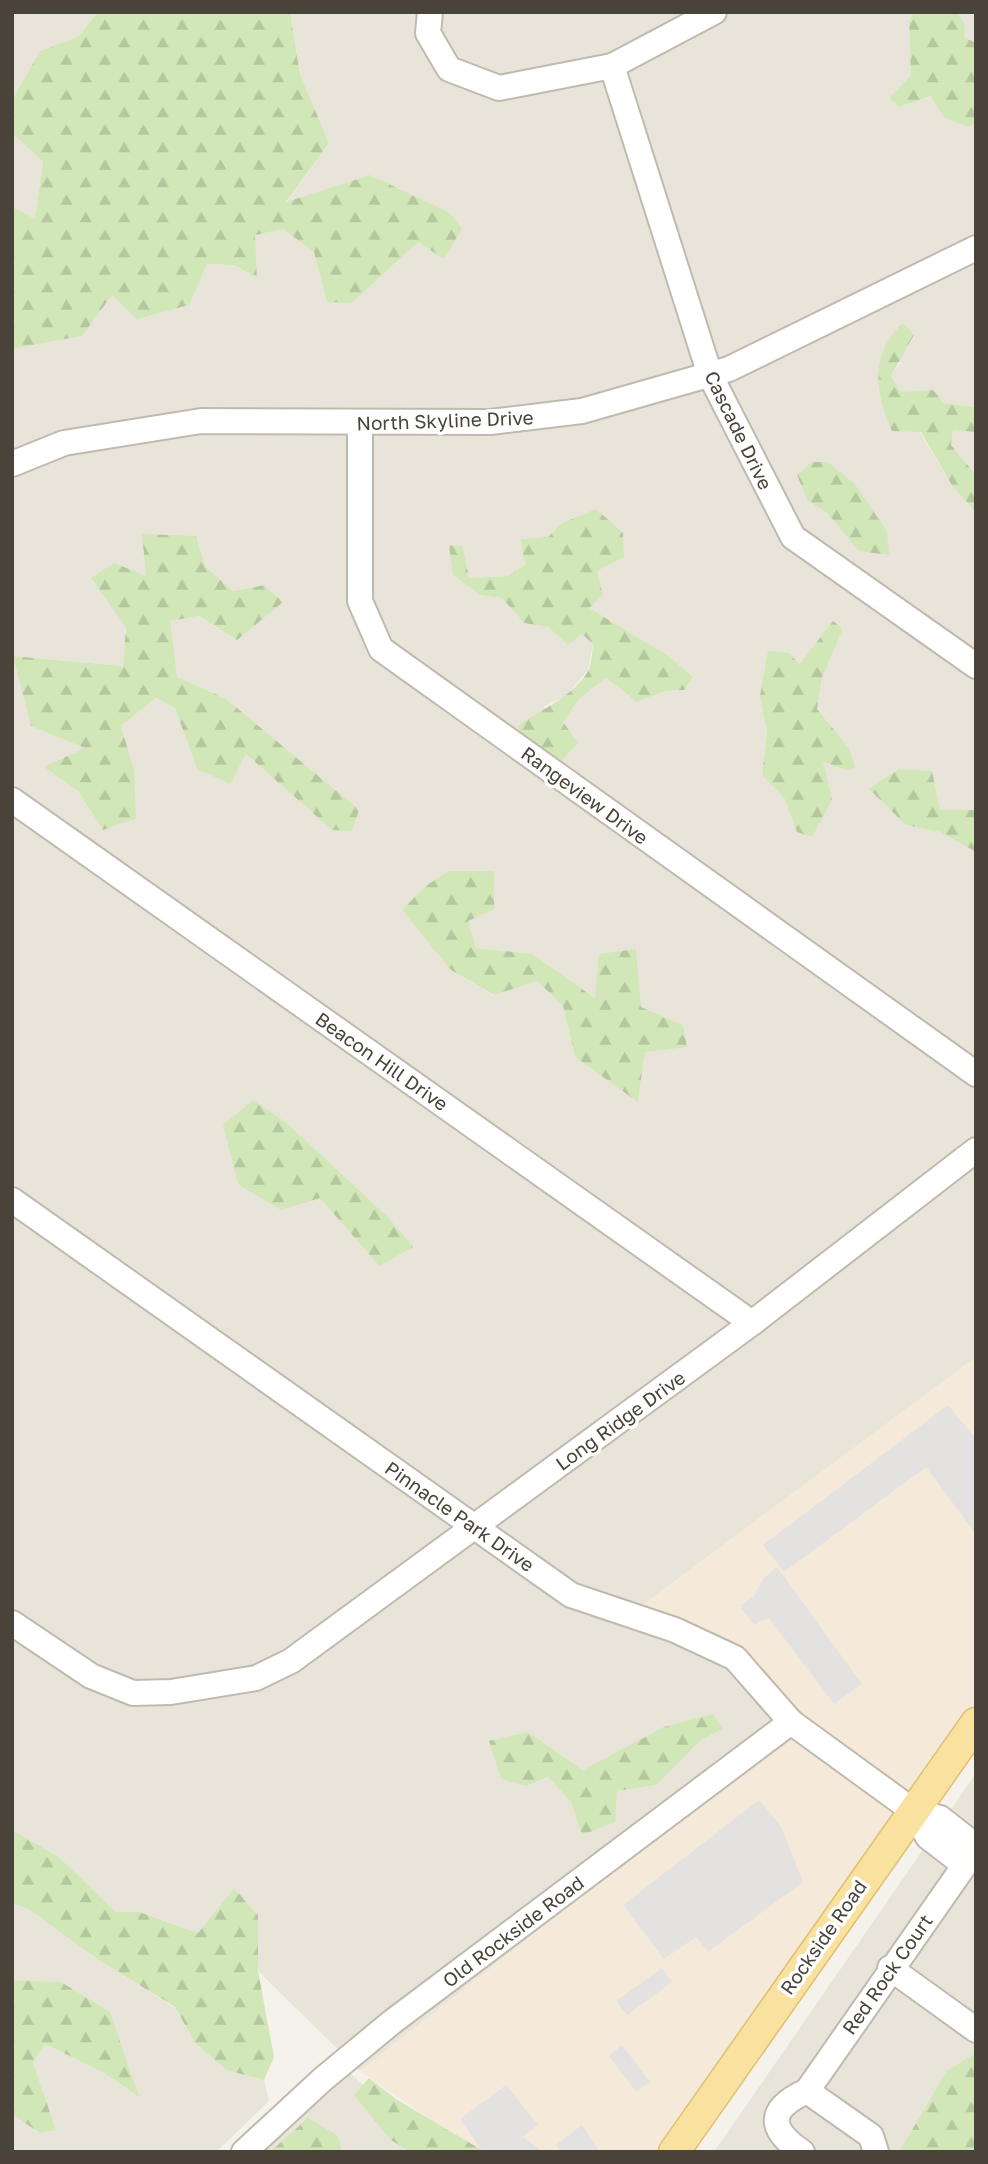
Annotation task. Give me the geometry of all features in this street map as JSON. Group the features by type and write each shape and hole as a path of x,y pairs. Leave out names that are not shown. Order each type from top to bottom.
{"main road":[{"name":"Rockside Road","path":"674,2152 912,1810 976,1723"}],"street":[{"path":"430,12 428,33 449,69 499,89 612,66 714,12"},
{"name":"Cascade Drive","path":"612,66 710,375 793,537 976,666"},
{"name":"North Skyline Drive","path":"12,464 64,443 201,421 360,424 490,422 582,411 729,369 976,248"},
{"name":"Rangeview Drive","path":"360,424 360,601 381,649 976,1074"},
{"name":"Beacon Hill Drive","path":"12,800 752,1323"},
{"name":"Long Ridge Drive","path":"12,1623 91,1676 133,1693 171,1692 256,1678 291,1661 324,1640 752,1323 976,1150"},
{"name":"Pinnacle Park Drive","path":"12,1200 571,1595 675,1630 735,1658 791,1721 912,1810 940,1818 973,1844 973,1858"},
{"name":"Old Rockside Road","path":"244,2152 323,2079 392,2022 791,1721"},
{"name":"Red Rock Court","path":"802,2152 781,2138 776,2123 781,2109 792,2098 807,2091 890,1968 973,1858"},
{"path":"890,1968 976,2030"},
{"path":"807,2091 870,2136 876,2152"}],"shaded area":[{"path":"12,12 98,12 79,36 40,51 12,100"},
{"path":"290,12 914,12 909,21 911,75 889,98 899,107 931,96 969,127 976,122 976,407 944,403 933,390 901,393 890,377 901,362 879,364 953,487 974,510 976,506 976,810 940,810 906,825 940,832 976,852 976,1357 643,1605 741,1650 804,1721 360,2071 258,1971 258,1915 234,1888 198,1933 139,1912 116,1912 58,1856 12,1830 12,349 82,336 112,294 207,264 234,265 257,278 254,235 283,229 314,252 352,303 418,242 444,258 462,229 286,203 329,143 300,74","holes":["828,462 854,483 859,551 827,513 808,501","562,523 589,608 684,690 665,691 637,702 606,678 580,698 563,722 543,707 566,696 588,670 593,644 583,633 568,645 548,627 524,623 502,598 480,595 453,575 463,547 469,578 507,576 525,565 520,539 548,537","143,534 205,566 233,591 264,585 237,640 199,616 169,621 177,677 225,698 332,830 246,754 197,769 175,708 156,698 121,726 134,771 103,830 78,791 86,748 14,656 123,666 126,627 146,577","833,622 843,629 822,678 817,709 849,748 848,771 822,762 797,831 784,798 762,775 767,732 799,666","449,871 494,908 467,921 476,948 533,954 595,998 641,1007 683,1025 645,1052 638,1101 575,1057 563,1006 537,981 493,995 451,970","253,1101 287,1123 388,1217 379,1266 320,1198","723,1729 701,1740 656,1785 617,1791 582,1835 571,1802 548,1777 529,1785 528,1732 583,1770 636,1743"]},
{"path":"957,12 976,12 976,43 963,38 965,24"},
{"path":"12,133 43,162 35,220 12,207"},
{"path":"976,428 976,475 951,445 953,430 975,432"},
{"path":"976,1357 976,1708 659,2152 478,2152 360,2071 804,1722 741,1650 642,1605"},
{"path":"948,1405 976,1439 976,1534 926,1467 784,1572 763,1545"},
{"path":"777,1567 862,1684 834,1704 769,1618 754,1625 740,1606 754,1596 764,1578"},
{"path":"976,1773 976,2152 714,2152"},
{"path":"759,1800 781,1826 803,1882 708,1952 696,1937 664,1959 623,1905"},
{"path":"12,1904 27,1908 100,1961 175,2008 195,2043 226,2070 264,2080 269,2101 216,2152 12,2152 12,2114 38,2133 56,2130 33,2062 45,2044 104,2073 137,2096 61,1982 12,1980"},
{"path":"662,1968 672,1982 627,2015 616,2001"},
{"path":"622,2045 650,2082 636,2092 609,2056"},
{"path":"347,2070 437,2152 262,2152"},
{"path":"506,2085 538,2125 523,2137 543,2152 483,2152 460,2119"},
{"path":"582,2125 600,2152 561,2152 556,2145"}],"green space":[{"path":"98,12 290,12 300,74 329,143 286,202 370,175 450,213 462,229 444,259 418,242 352,303 327,302 314,252 283,229 255,235 257,278 234,265 207,264 189,305 137,319 112,295 82,336 12,349 12,207 35,219 43,162 12,133 12,100 40,51 79,36"},
{"path":"914,12 957,12 965,24 964,37 976,43 976,122 969,127 944,118 931,96 899,107 889,98 911,75 909,21"},
{"path":"903,323 914,335 891,376 901,392 933,390 944,403 976,407 975,432 953,430 951,445 976,475 974,510 953,487 921,432 892,431 886,417 879,388 880,361 892,335"},
{"path":"812,462 828,462 854,483 887,531 889,555 859,551 827,513 808,501 797,475"},
{"path":"596,509 623,533 624,557 597,571 603,595 589,608 668,656 693,677 684,690 665,691 637,702 606,678 580,698 563,722 578,743 561,761 525,745 518,726 565,695 582,680 589,668 593,644 582,634 568,645 548,627 524,623 502,598 480,595 453,575 449,545 463,546 469,578 507,576 525,565 520,539 548,537 562,523"},
{"path":"142,534 196,536 205,566 233,591 264,585 283,602 237,640 199,616 170,621 177,677 225,698 359,810 352,831 332,830 246,754 230,784 197,769 175,708 156,698 121,726 134,770 136,818 103,830 78,791 44,767 85,748 31,726 13,656 123,666 126,627 91,578 114,563 146,576"},
{"path":"833,621 843,629 822,678 817,709 849,748 855,767 848,771 823,762 832,800 812,837 797,832 784,798 762,775 767,732 760,696 768,651 790,653 799,665"},
{"path":"899,769 932,771 940,810 976,810 976,852 940,832 906,825 869,789"},
{"path":"449,871 494,871 494,909 468,921 476,948 533,954 595,998 599,954 636,949 641,1007 683,1025 687,1047 645,1052 638,1102 575,1057 563,1006 537,981 494,995 451,970 402,910 427,885"},
{"path":"253,1100 287,1123 388,1217 413,1247 379,1266 320,1198 281,1210 238,1184 223,1125"},
{"path":"713,1714 723,1729 701,1740 656,1785 617,1791 615,1822 582,1835 571,1802 548,1777 526,1786 501,1779 489,1741 528,1732 583,1770 664,1727"},
{"path":"12,1830 58,1856 116,1912 139,1912 198,1933 234,1888 258,1915 258,1971 274,2057 264,2080 226,2070 195,2043 175,2007 100,1961 27,1908 12,1904"},
{"path":"12,1980 61,1982 110,2012 139,2097 104,2073 45,2044 33,2062 56,2130 39,2133 12,2114"},
{"path":"976,2053 975,2152 899,2152 947,2071"},
{"path":"369,2078 396,2099 485,2152 410,2152 391,2140 354,2095"},
{"path":"308,2118 338,2136 342,2152 270,2152"}]}
